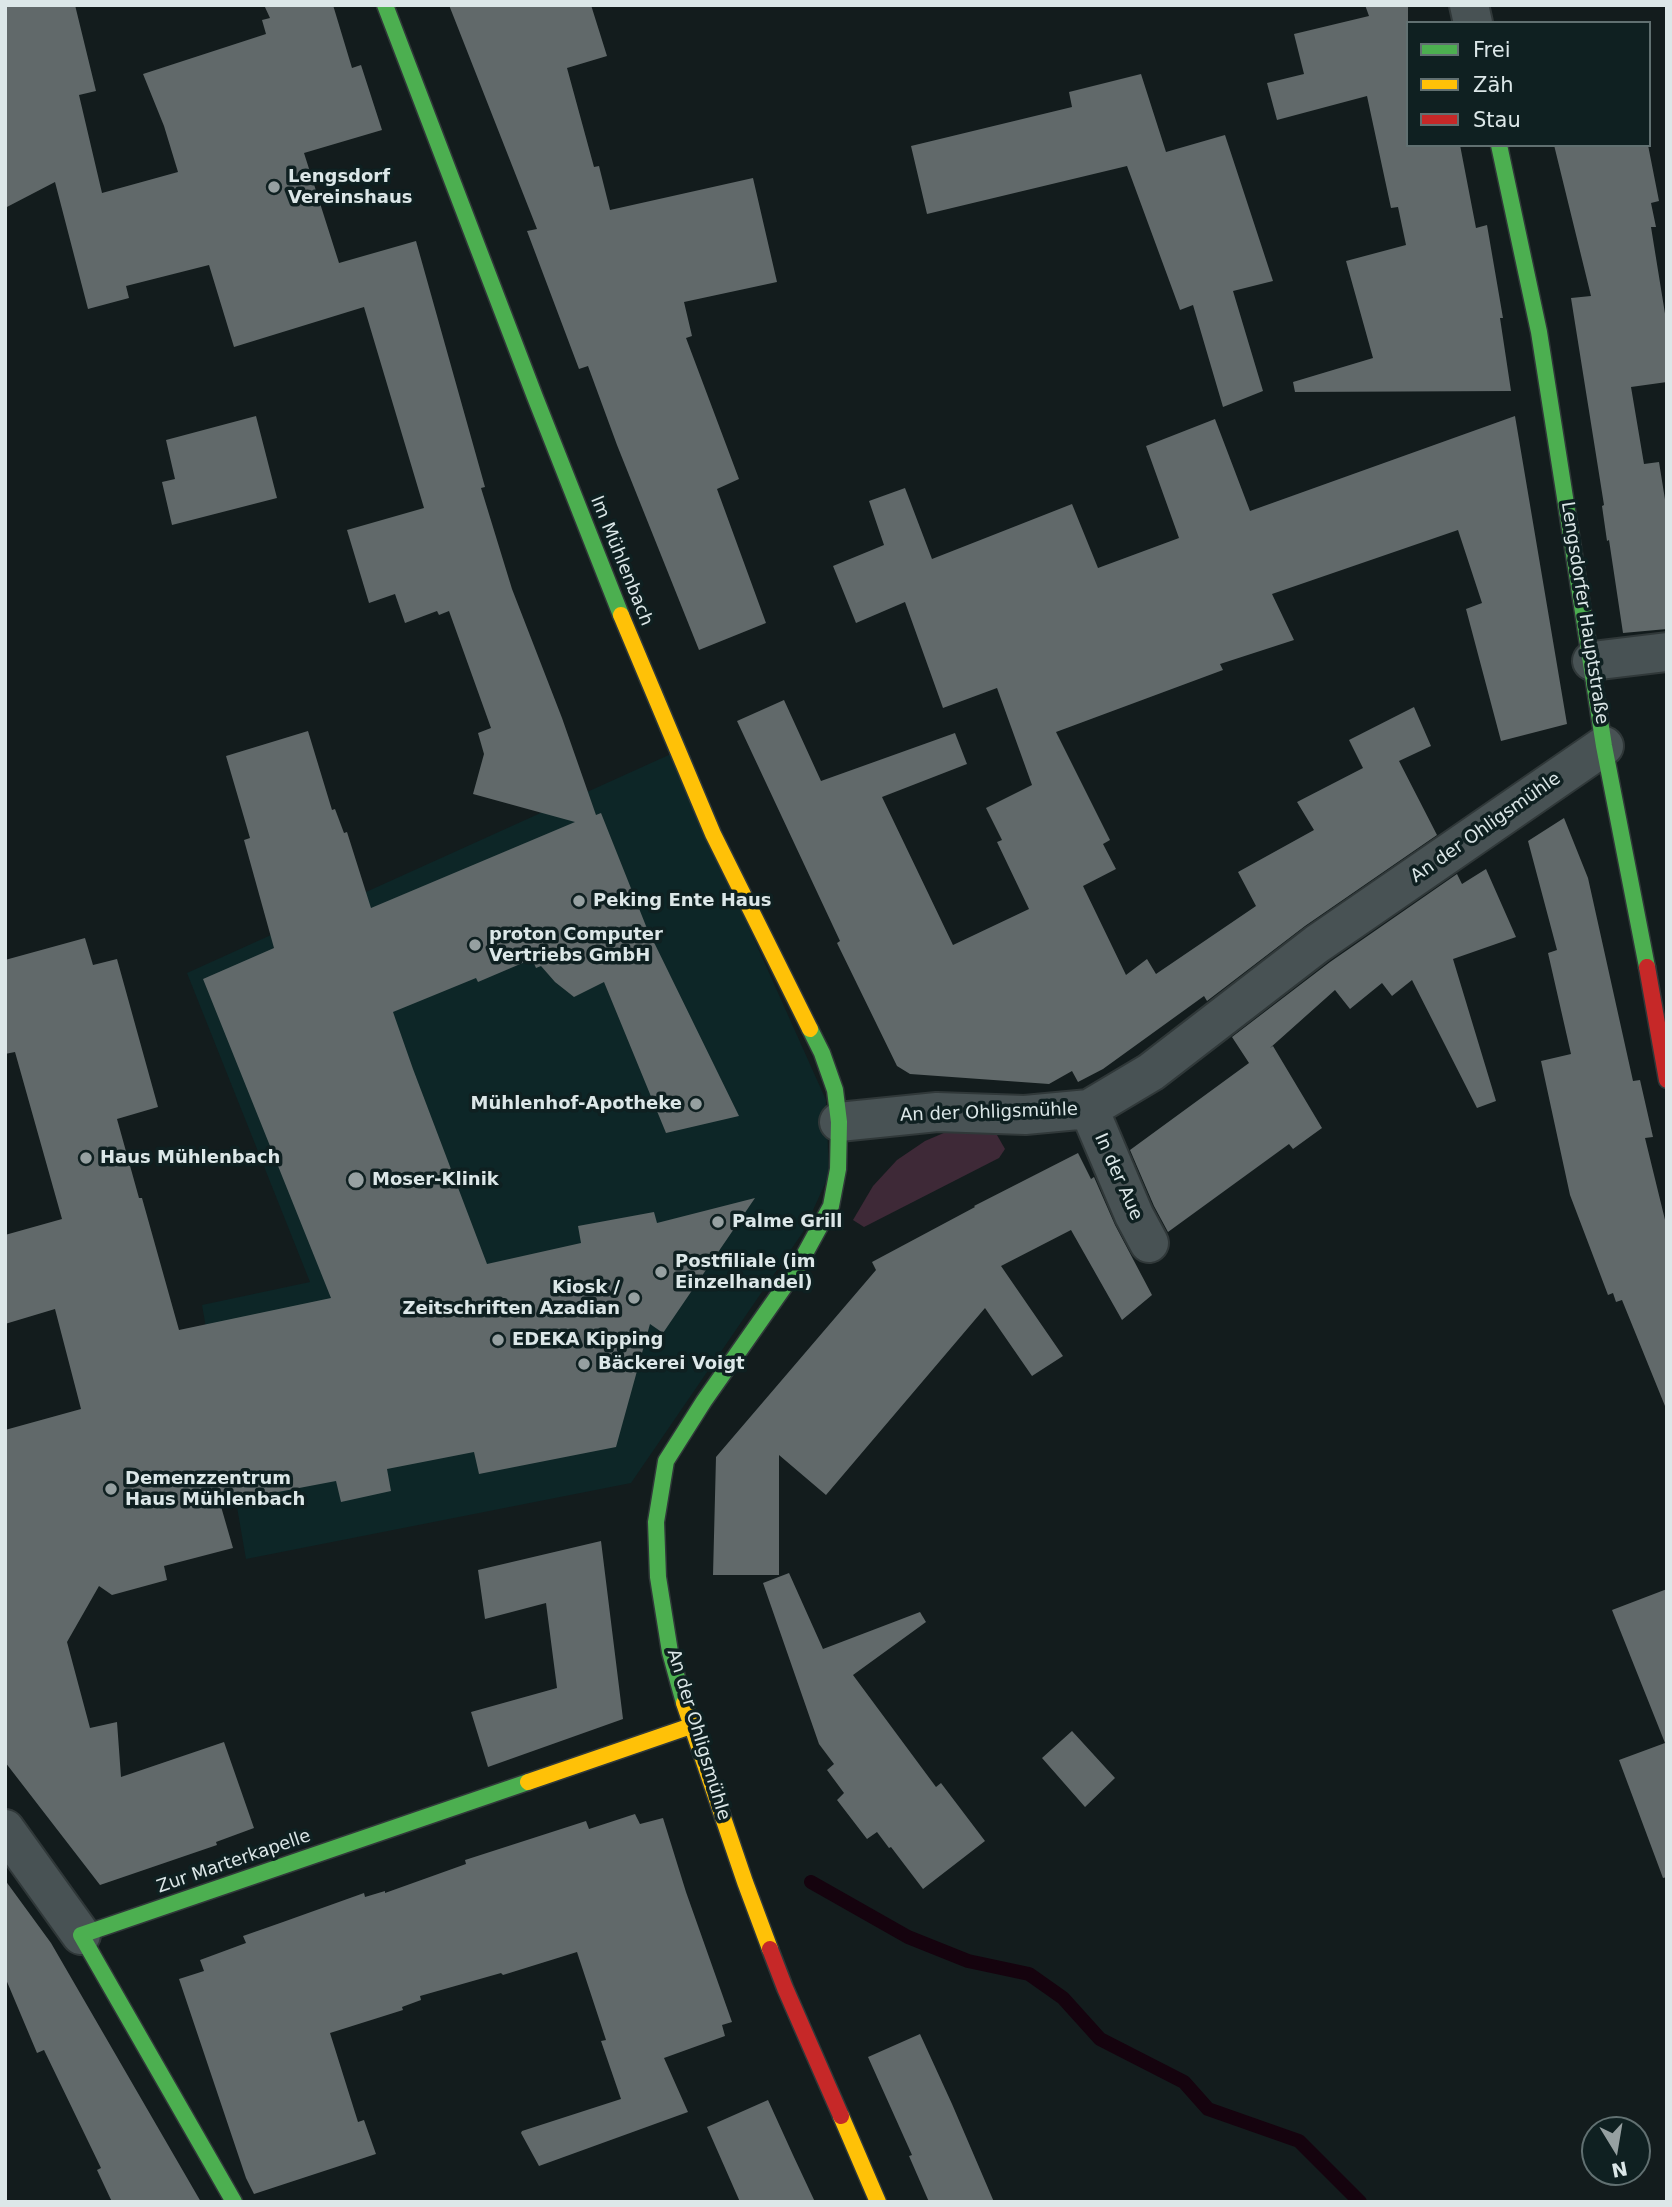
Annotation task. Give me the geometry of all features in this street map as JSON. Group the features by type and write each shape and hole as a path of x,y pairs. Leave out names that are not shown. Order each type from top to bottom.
{"street":[{"name":"Im Mühlenbach","path":"385,5 643,670 713,834 822,1053 835,1090 839,1122"},
{"name":"Lengsdorfer Hauptstraße","path":"1499,147 1539,332 1604,746 1667,1080"},
{"path":"1592,661 1667,652"},
{"name":"An der Ohligsmühle","path":"878,2202 785,1989 691,1726 670,1652 658,1577 656,1522 666,1461 704,1401 796,1270 816,1236 831,1206 838,1170 839,1122 937,1112 1025,1115 1089,1110 1158,1067 1317,944 1604,746"},
{"name":"In der Aue","path":"1089,1110 1134,1215 1149,1243"},
{"name":"Zur Marterkapelle","path":"81,1935 691,1726"},
{"path":"5,1829 81,1935 234,2202"}],"shaded area":[{"path":"671,754 826,1100 829,1175 803,1232 631,1483 246,1559 202,1305 310,1282 187,973"},
{"path":"962,1130 997,1135 1005,1149 999,1158 864,1227 853,1220 873,1186 897,1160 925,1141 946,1132"}],"building":[{"path":"5,5 75,5 96,91 79,95 102,193 178,172 164,126 143,74 266,34 262,20 270,18 264,5 333,5 352,68 361,65 382,130 304,153 339,263 416,241 485,487 481,488 512,589 596,815 601,813 646,926 739,1116 666,1133 604,982 574,997 541,966 536,968 532,959 478,982 476,978 393,1012 413,1069 487,1264 581,1243 578,1226 654,1212 657,1223 755,1198 663,1333 650,1324 616,1447 479,1474 474,1452 387,1469 391,1491 341,1502 336,1481 220,1503 233,1548 164,1566 167,1580 112,1595 99,1586 67,1642 90,1728 117,1722 121,1777 224,1742 254,1828 216,1842 217,1845 100,1885 5,1762 5,1430 81,1409 55,1309 5,1324 5,1235 62,1219 15,1052 5,1054 5,960 85,938 93,965 117,959 158,1107 117,1119 179,1330 331,1298 203,979 274,948 244,840 250,838 226,756 308,731 332,810 335,809 344,833 347,832 371,908 575,822 473,794 484,754 478,733 491,728 449,611 439,615 437,611 405,623 395,594 369,603 347,530 424,508 364,307 234,347 209,265 126,286 129,298 88,309 55,182 5,208"},
{"path":"449,5 591,5 607,56 567,68 594,167 599,166 610,210 753,178 777,282 684,302 692,336 686,338 739,479 717,489 766,623 699,650 588,366 579,369 527,231 537,229"},
{"path":"1365,5 1408,5 1406,147 1460,147 1476,228 1487,225 1503,318 1500,318 1511,391 1295,392 1293,382 1373,358 1346,261 1406,245 1398,207 1391,208 1367,96 1277,120 1267,83 1304,74 1294,34 1369,16"},
{"path":"1141,74 1166,152 1225,135 1273,281 1233,291 1263,391 1223,407 1193,305 1180,310 1127,166 927,214 911,146 1072,107 1069,92"},
{"path":"1554,147 1648,147 1659,201 1651,203 1656,227 1651,227 1667,326 1667,382 1631,387 1644,464 1659,462 1667,512 1667,629 1623,633 1571,298 1591,296"},
{"path":"256,416 277,498 172,525 162,482 175,479 166,440"},
{"path":"1515,416 1567,724 1501,741 1466,609 1482,603 1458,530 1272,594 1294,640 1220,664 1223,670 1056,732 1110,840 1103,844 1116,869 1083,886 1126,975 1147,959 1156,974 1256,906 1238,872 1314,830 1297,802 1363,768 1349,740 1414,707 1431,746 1399,761 1437,835 1305,926 1207,1001 1204,996 1103,1069 1078,1082 1072,1071 1049,1084 910,1074 897,1066 837,943 840,941 737,721 784,700 821,781 955,733 967,764 882,797 953,945 1029,909 997,842 1002,840 986,808 1032,785 997,688 943,708 905,602 856,623 833,566 884,545 869,501 905,488 932,559 1072,504 1098,568 1179,538 1146,446 1215,419 1250,511"},
{"path":"1564,818 1588,878 1633,1081 1640,1080 1653,1137 1645,1138 1667,1228 1667,1406 1622,1300 1616,1302 1613,1293 1608,1295 1570,1195 1541,1061 1571,1054 1548,953 1557,950 1528,841"},
{"path":"1486,869 1516,937 1453,959 1496,1101 1477,1108 1412,980 1392,996 1382,983 1350,1009 1335,990 1270,1048 1273,1046 1322,1128 1293,1149 1289,1144 1168,1232 1130,1150 1249,1063 1232,1037 1330,962 1457,874 1462,884"},
{"path":"1078,1153 1091,1179 1094,1177 1115,1225 1152,1295 1122,1320 1071,1230 1001,1266 1063,1356 1032,1376 985,1308 826,1495 779,1455 779,1575 713,1575 716,1457 876,1270 872,1262"},
{"path":"601,1541 623,1719 488,1767 471,1712 557,1688 546,1603 485,1619 478,1570"},
{"path":"789,1573 823,1649 920,1612 926,1622 853,1675 936,1787 941,1783 985,1841 923,1889 877,1832 867,1839 837,1800 844,1793 827,1770 834,1764 819,1744 763,1583"},
{"path":"1667,1589 1667,1877 1663,1878 1619,1760 1665,1743 1612,1610"},
{"path":"1072,1731 1115,1778 1085,1807 1042,1758"},
{"path":"635,1814 640,1824 663,1818 732,2022 722,2025 725,2036 664,2058 688,2112 539,2166 522,2131 621,2099 601,2041 606,2040 577,1952 503,1975 501,1973 420,1996 421,2000 402,2007 403,2010 330,2033 358,2122 364,2120 376,2154 254,2194 246,2178 179,1979 204,1971 200,1960 246,1943 243,1936 364,1893 365,1897 385,1893 466,1864 465,1860 586,1821 589,1829"},
{"path":"5,1880 51,1943 201,2202 112,2202 97,2170 101,2168 44,2050 37,2053 5,1977"},
{"path":"920,2034 994,2202 929,2202 909,2156 912,2155 868,2057"},
{"path":"768,2100 815,2202 740,2202 707,2127"}],"waterway":[{"path":"811,1882 908,1937 968,1961 1029,1974 1063,1998 1100,2039 1184,2082 1208,2109 1299,2141 1360,2202"}],"traffic: fast":[{"path":"385,5 621,615"},
{"path":"1499,147 1539,332 1604,746 1647,967"},
{"path":"684,1703 670,1652 658,1577 656,1522 666,1461 704,1401 796,1270 831,1206 838,1169 839,1122 835,1090 810,1029"},
{"path":"234,2202 81,1935 528,1782"}],"traffic: slow":[{"path":"621,615 713,834 810,1029"},
{"path":"684,1703 770,1949"},
{"path":"528,1782 691,1726"},
{"path":"841,2116 878,2202"}],"traffic: jam":[{"path":"1647,967 1667,1080"},
{"path":"770,1949 841,2116"}],"place":[{"name":"Lengsdorf Vereinshaus","path":"274,187"},
{"name":"Peking Ente Haus","path":"579,901"},
{"name":"proton Computer Vertriebs GmbH","path":"475,945"},
{"name":"Mühlenhof-Apotheke","path":"696,1104"},
{"name":"Haus Mühlenbach","path":"86,1158"},
{"name":"Moser-Klinik","path":"356,1180"},
{"name":"Palme Grill","path":"718,1222"},
{"name":"Postfiliale (im Einzelhandel)","path":"661,1272"},
{"name":"Kiosk / Zeitschriften Azadian","path":"634,1298"},
{"name":"EDEKA Kipping","path":"498,1340"},
{"name":"Bäckerei Voigt","path":"584,1364"},
{"name":"Demenzzentrum Haus Mühlenbach","path":"111,1489"}]}
